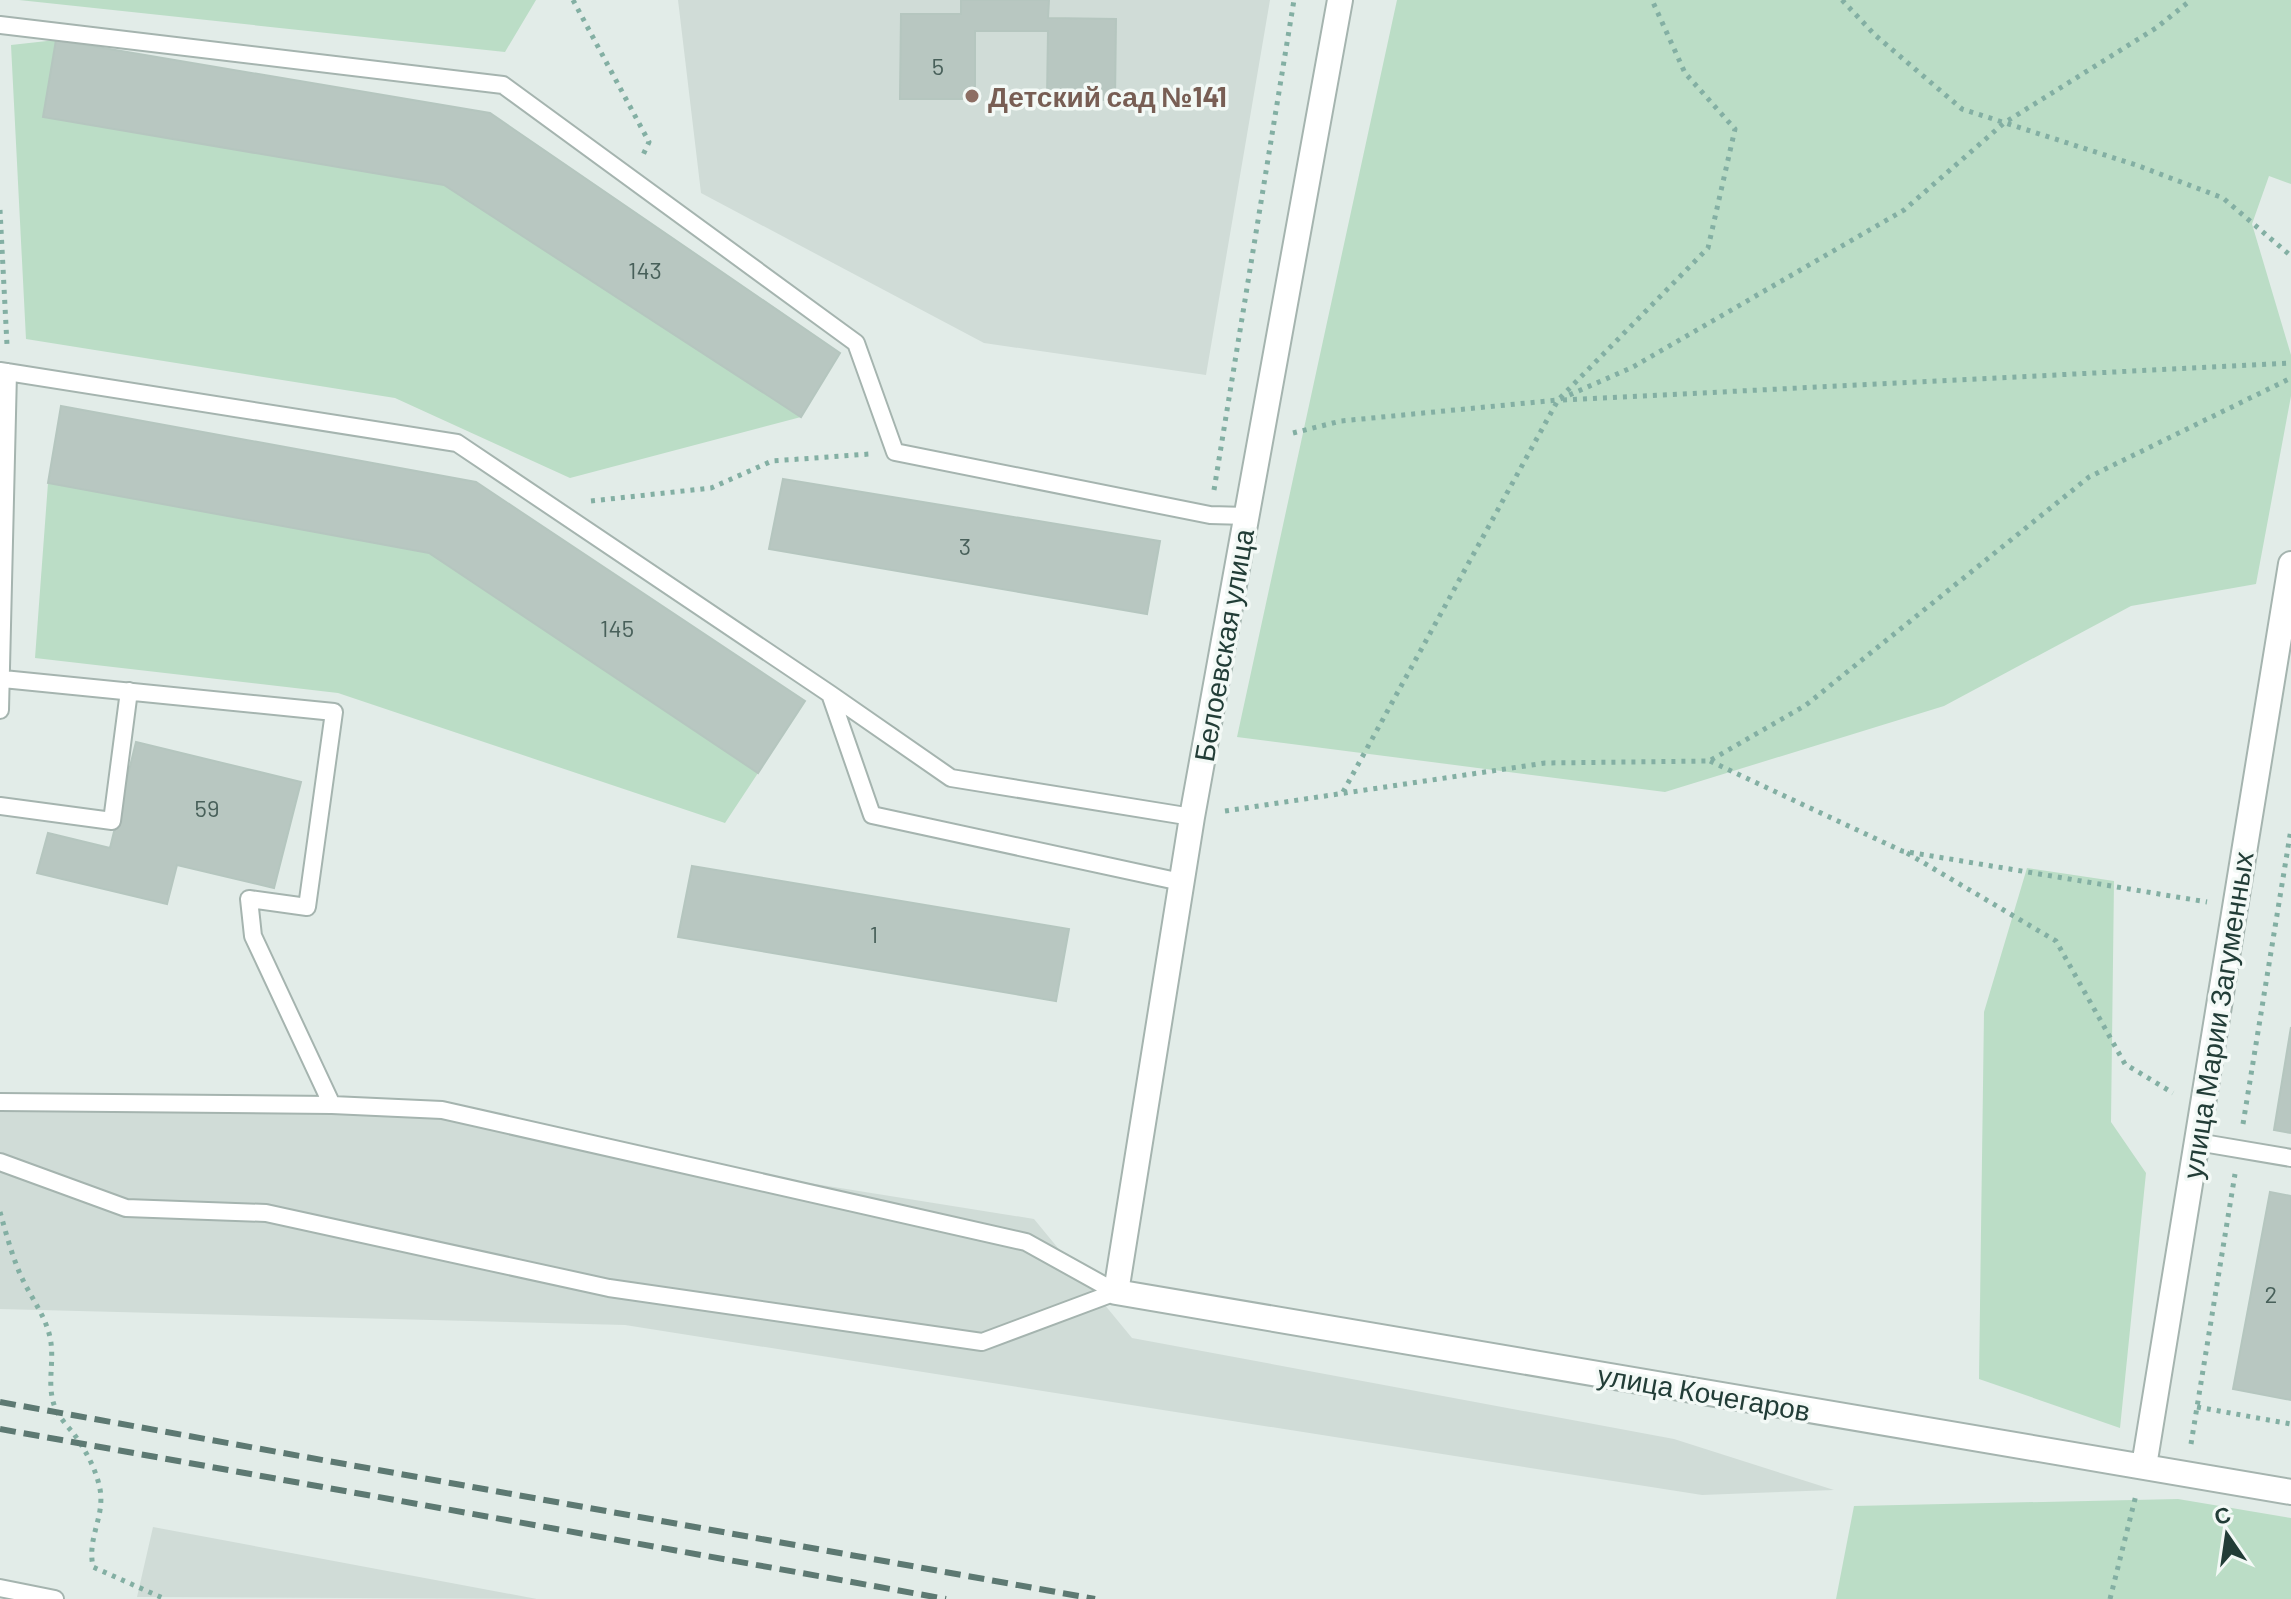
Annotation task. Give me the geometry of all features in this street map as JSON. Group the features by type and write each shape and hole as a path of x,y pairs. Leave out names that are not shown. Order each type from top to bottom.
{"street":[{"name":"Белоевская улица","path":"1116,1292 1192,817 1340,0"},
{"name":"улица Марии Загуменных","path":"2144,1466 2291,564"},
{"name":"улица Кочегаров","path":"1116,1292 2291,1492"}],"lane":[{"path":"0,25 503,85 856,343 895,452 1210,515 1247,516"},
{"path":"0,710 3,679 4,371 457,443 951,778 1192,817"},
{"path":"3,679 334,712 307,907 249,899 253,936 332,1105"},
{"path":"0,806 112,821 129,691"},
{"path":"830,694 872,815 1181,882"},
{"path":"3,1101 332,1105 442,1110 1026,1242 1116,1292"},
{"path":"2197,1142 2291,1158"},
{"path":"0,1162 126,1208 266,1213 609,1288 982,1342 1116,1292"},
{"path":"0,1588 55,1599"}],"path":[{"path":"573,0 649,142 633,180"},
{"path":"1210,515 1294,0"},
{"path":"1343,792 1558,400 1708,248 1735,129 1685,73 1652,0"},
{"path":"1842,0 1875,35 1962,109 2139,166 2223,198 2291,256"},
{"path":"1558,400 1633,367 1904,210 2004,123 2156,28 2191,0"},
{"path":"0,210 4,371"},
{"path":"1260,440 1341,421 1558,400 2291,363"},
{"path":"1709,761 1806,705 2089,477 2291,378"},
{"path":"550,505 711,488 772,461 895,452"},
{"path":"1192,817 1545,763 1709,761 1902,851 2056,941 2125,1064 2202,1110"},
{"path":"1902,851 2235,907"},
{"path":"0,1212 21,1276 44,1320 51,1343 51,1394 57,1412 94,1467 100,1492 100,1514 92,1535 90,1551 93,1567 165,1599"},
{"path":"2197,1407 2291,1424"},
{"path":"2110,1599 2144,1466"}],"shaded area":[{"name":"Детский сад №141","path":"678,0 1270,0 1206,375 984,343 701,193"},
{"path":"115,1110 416,1114 734,1171 1034,1219 1132,1338 1674,1439 1834,1490 1702,1495 625,1325 0,1309 0,1112"},
{"path":"153,1527 537,1599 137,1597"}],"green space":[{"path":"19,0 536,0 505,52"},
{"path":"1397,0 2291,0 2291,184 2269,176 2252,224 2291,355 2291,396 2256,584 2131,606 1944,706 1665,792 1237,737"},
{"path":"56,40 43,117 444,185 801,417 570,478 395,398 26,339 11,45"},
{"path":"48,483 429,553 758,773 725,823 338,693 35,658"},
{"path":"2027,868 2114,881 2111,1122 2146,1173 2120,1428 1979,1379 1984,1012"},
{"path":"2178,1499 2291,1518 2291,1599 1836,1599 1854,1506"}],"building":[{"path":"961,0 1049,0 1048,18 1116,19 1115,100 1047,99 1048,31 975,31 975,99 900,99 901,14 961,14"},
{"path":"56,40 490,113 840,353 801,417 444,185 43,117"},
{"path":"61,406 476,482 805,701 758,773 429,553 48,483"},
{"path":"783,479 1160,541 1147,614 769,549"},
{"path":"136,742 301,782 274,888 177,865 167,904 37,873 48,833 110,848"},
{"path":"692,866 1069,929 1056,1001 678,937"},
{"path":"2291,1027 2291,1133 2274,1130"},
{"path":"2270,1192 2291,1196 2291,1400 2233,1389"}],"railway":[{"path":"0,1402 1095,1599"},
{"path":"0,1429 946,1599"}],"place":[{"name":"Детский сад №141","path":"972,96"}]}
